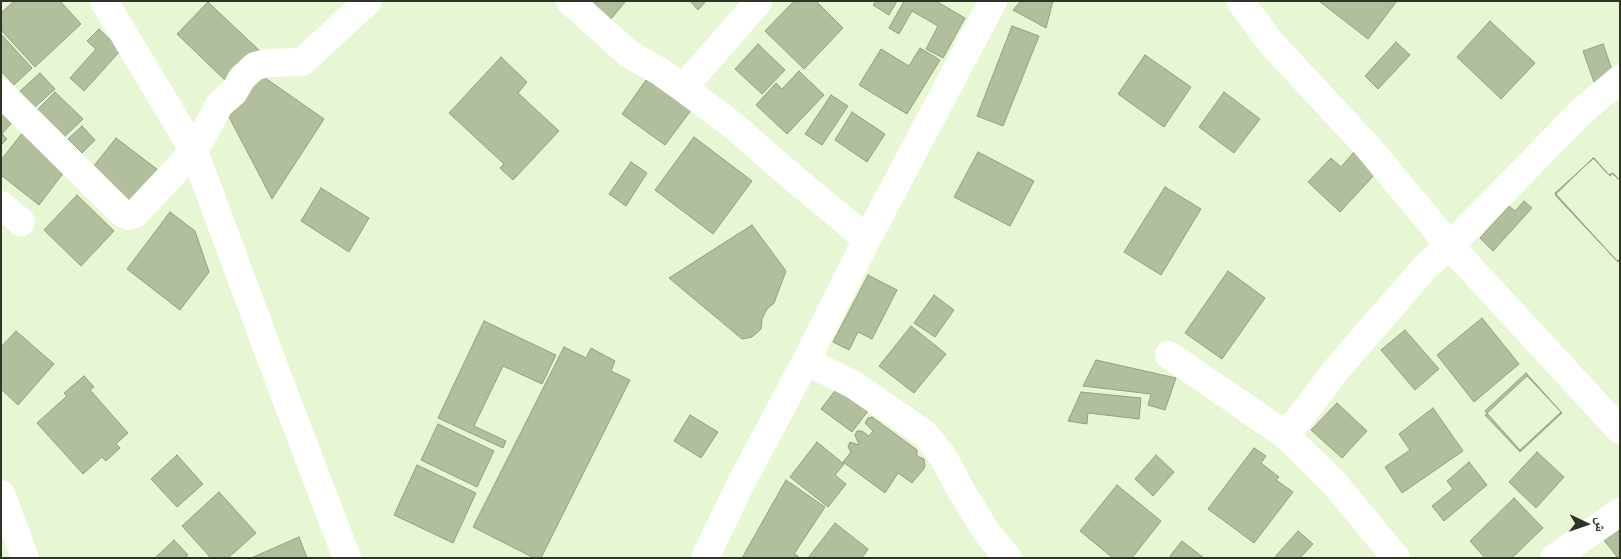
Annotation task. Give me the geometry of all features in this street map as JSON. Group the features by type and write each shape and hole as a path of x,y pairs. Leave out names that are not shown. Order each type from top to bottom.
{"street":[{"path":"104,1 194,151 347,558"},
{"path":"1,93 125,215 130,216 135,214 194,151 220,104 234,92 242,78 255,66 268,63 302,62 368,1"},
{"path":"570,1 629,54 659,71 735,127 868,239"},
{"path":"683,88 759,1"},
{"path":"705,558 741,483 993,1"},
{"path":"1240,1 1271,44 1366,146 1450,246 1620,430"},
{"path":"1284,434 1336,370 1427,265 1450,246 1581,112 1620,79"},
{"path":"1169,355 1284,434 1335,484 1396,558"},
{"path":"806,361 854,385 925,434 942,455 988,534 1008,558"},
{"path":"1,494 25,558"},
{"path":"1554,558 1620,512"}],"building":[{"path":"14,1 60,1 81,24 35,67 1,30 1,13"},
{"path":"588,1 624,1 625,2 610,20"},
{"path":"690,1 706,1 698,10"},
{"path":"794,1 816,1 843,28 804,69 765,31"},
{"path":"876,1 897,1 889,15 873,5"},
{"path":"904,1 936,1 965,18 943,58 926,49 938,26 912,11 899,34 889,28"},
{"path":"1021,1 1053,1 1046,28 1013,10"},
{"path":"1319,1 1397,1 1368,39"},
{"path":"208,2 261,52 230,85 177,34"},
{"path":"1490,21 1535,63 1501,99 1457,57"},
{"path":"1012,26 1039,36 1003,126 977,116"},
{"path":"99,29 121,50 84,91 70,78 96,49 87,41"},
{"path":"1,34 32,68 14,85 1,71"},
{"path":"1396,42 1410,55 1378,89 1365,76"},
{"path":"758,44 785,70 762,94 735,69"},
{"path":"1603,44 1614,75 1594,82 1583,51"},
{"path":"920,48 940,60 907,114 859,85 881,49 909,66"},
{"path":"1145,55 1191,87 1164,127 1118,94"},
{"path":"501,57 527,82 518,93 559,131 513,180 500,168 504,164 449,113"},
{"path":"799,71 824,95 787,134 756,105 776,83 782,89"},
{"path":"40,73 55,89 34,108 19,92"},
{"path":"651,73 695,105 665,145 622,114"},
{"path":"261,75 324,119 272,199 229,117"},
{"path":"55,92 83,119 60,141 33,114"},
{"path":"1224,92 1260,119 1234,153 1199,127"},
{"path":"831,95 848,106 822,145 805,134"},
{"path":"1,107 15,119 2,134 7,139 1,145"},
{"path":"852,112 885,134 867,162 835,140"},
{"path":"82,126 95,140 82,153 68,139"},
{"path":"23,132 68,167 39,205 1,175 1,160"},
{"path":"694,137 752,181 713,234 655,190"},
{"path":"116,138 162,173 137,207 90,171"},
{"path":"978,152 1034,181 1010,226 954,197"},
{"path":"1354,152 1376,173 1340,212 1308,182 1331,158 1341,167"},
{"path":"1593,158 1609,175 1612,173 1620,181 1620,261 1618,262 1555,195"},
{"path":"1594,158 1610,176 1613,173 1620,181 1620,259 1617,261 1555,193"},
{"path":"631,162 647,173 626,206 609,194"},
{"path":"1165,187 1201,209 1161,275 1124,252"},
{"path":"321,188 369,218 349,252 301,221"},
{"path":"77,195 114,231 81,266 44,230"},
{"path":"1524,201 1532,208 1493,251 1480,238 1509,206 1515,211"},
{"path":"170,212 195,231 209,272 180,310 127,269"},
{"path":"752,225 786,271 774,303 767,309 762,319 761,329 752,337 742,339 669,278"},
{"path":"1228,271 1265,298 1222,359 1185,333"},
{"path":"868,275 897,290 872,339 858,332 849,350 833,342"},
{"path":"934,295 954,310 935,337 914,323"},
{"path":"1482,318 1519,364 1474,402 1437,355"},
{"path":"484,321 556,355 542,384 503,366 474,426 506,441 503,448 438,418"},
{"path":"911,326 946,354 914,393 879,366"},
{"path":"1405,330 1439,369 1415,390 1381,350"},
{"path":"16,331 54,364 18,405 1,389 1,347"},
{"path":"564,347 586,358 591,348 615,361 611,371 630,380 541,558 534,558 473,527"},
{"path":"1096,360 1176,378 1165,410 1148,405 1151,394 1083,386"},
{"path":"1526,373 1561,412 1520,450 1485,411"},
{"path":"84,376 94,387 90,390 128,433 116,444 120,448 106,461 102,457 83,474 37,423 67,396 64,393"},
{"path":"1527,376 1562,413 1520,452 1485,415"},
{"path":"841,383 871,407 852,432 821,409"},
{"path":"1081,392 1141,398 1139,419 1088,413 1087,424 1068,421"},
{"path":"1337,403 1367,431 1342,458 1311,430"},
{"path":"1433,408 1463,451 1402,493 1385,467 1410,450 1399,434"},
{"path":"690,415 718,432 701,458 674,441"},
{"path":"872,417 917,450 917,456 924,459 925,466 923,470 912,483 898,473 885,493 843,462 851,452 848,447 850,442 859,445 855,435 857,431 862,431 869,436 873,431 865,423 868,418"},
{"path":"438,424 494,451 477,487 421,460"},
{"path":"817,442 844,464 835,475 846,484 828,507 790,477"},
{"path":"1254,448 1266,456 1261,463 1279,477 1276,480 1293,492 1254,543 1208,509"},
{"path":"1537,452 1564,477 1536,508 1509,482"},
{"path":"177,455 203,484 177,507 151,479"},
{"path":"1156,455 1174,472 1153,496 1135,479"},
{"path":"1469,462 1487,485 1444,521 1432,506 1453,489 1447,481"},
{"path":"417,465 476,493 453,543 394,515"},
{"path":"786,480 825,507 794,554 798,556 797,558 742,558"},
{"path":"1117,485 1161,521 1132,558 1113,558 1080,531"},
{"path":"219,492 256,533 228,558 211,558 182,526"},
{"path":"1514,498 1543,528 1512,558 1485,558 1470,541"},
{"path":"835,523 868,549 862,558 808,558"},
{"path":"1620,528 1620,558 1618,558 1604,540"},
{"path":"1298,531 1313,544 1300,558 1274,558"},
{"path":"299,537 307,558 251,558"},
{"path":"174,540 188,555 185,558 155,558"},
{"path":"1182,541 1204,558 1172,558 1170,556"}]}
